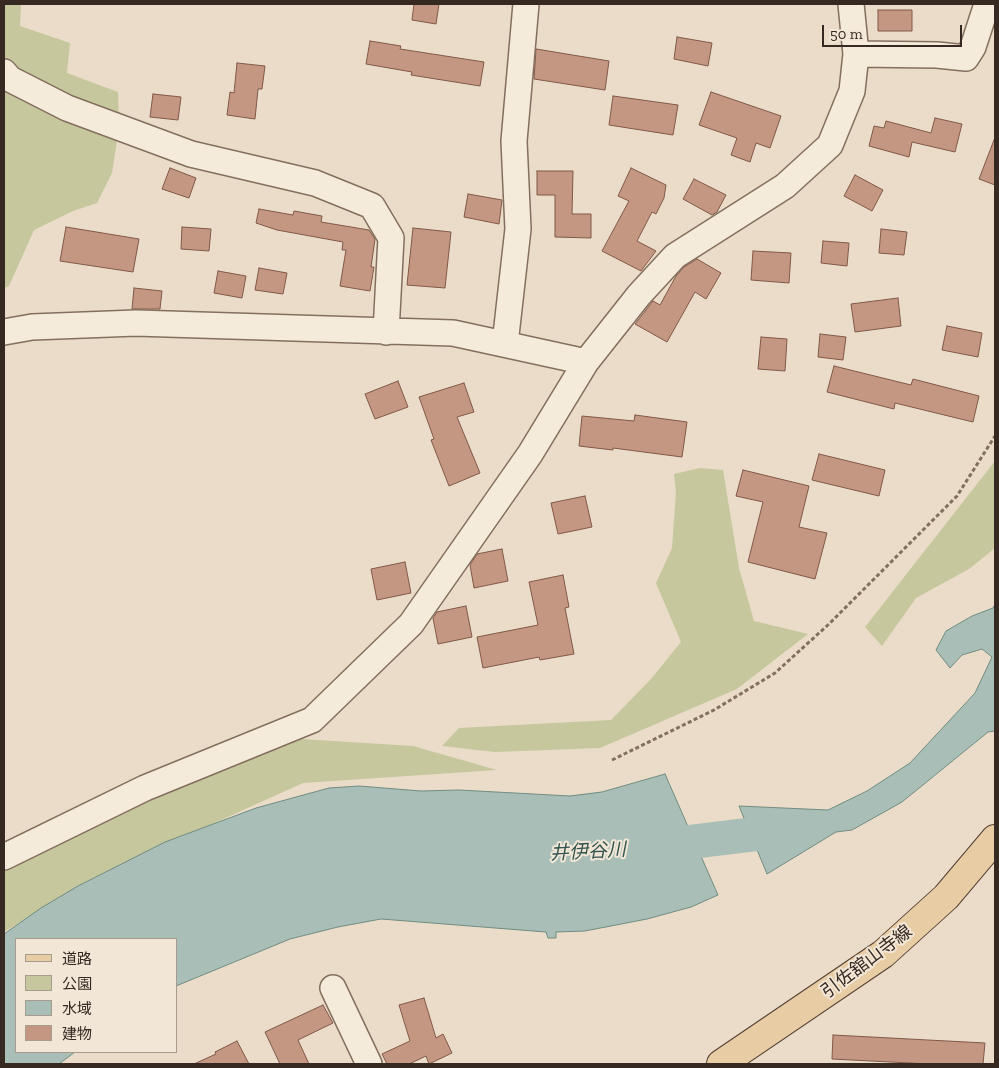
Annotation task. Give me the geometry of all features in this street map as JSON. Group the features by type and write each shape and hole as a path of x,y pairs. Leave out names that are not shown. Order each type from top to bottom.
{"main road":[{"name":"引佐舘山寺線","path":"721,1064 883,954 946,898 995,839"}],"street":[{"path":"505,344 518,229 514,141 526,4"},
{"path":"4,857 145,788 312,720 411,624 530,454 586,362 639,295 675,256 785,186 830,145 852,91 856,54 851,4"},
{"path":"856,54 937,55 966,58 973,48 987,4"},
{"path":"4,72 10,80 67,108 191,154 315,183 372,206 391,238 386,332"},
{"path":"4,332 32,328 136,323 453,333 586,362"},
{"path":"332,988 369,1064"}],"path":[{"path":"612,760 714,710 775,673 829,624 957,496 995,436"}],"green space":[{"path":"4,4 21,4 20,26 70,43 67,73 118,92 119,127 112,173 97,203 73,211 34,230 9,286 4,288"},
{"path":"995,461 995,548 969,569 916,598 882,646 865,627"},
{"path":"700,468 723,470 739,568 754,621 808,634 737,689 600,748 495,752 442,746 459,728 611,720 651,679 681,642 656,583 672,548 676,492 674,474"},
{"path":"285,738 413,746 497,770 303,783 93,878 4,932 4,855"}],"water":[{"path":"995,604 995,731 988,732 902,802 852,830 836,832 767,874 739,806 828,810 867,791 910,763 975,693 992,657 982,649 962,655 950,668 936,650 946,631 972,616 993,608"},
{"path":"665,774 718,895 691,907 647,919 585,931 556,932 556,938 548,938 546,932 381,919 290,939 178,985 178,938 15,938 15,1053 74,1053 59,1064 4,1064 4,934 41,908 78,886 165,842 256,808 329,788 359,786 421,791 459,790 570,796 602,792"}],"building":[{"path":"414,4 439,4 436,24 412,20"},
{"path":"878,10 912,10 912,31 878,31"},
{"path":"677,37 712,43 708,66 674,59"},
{"path":"370,41 401,46 400,49 484,62 480,86 411,75 412,72 366,64"},
{"path":"536,49 609,61 605,90 534,79"},
{"path":"237,63 265,66 262,89 258,89 255,119 227,115 230,92 234,93"},
{"path":"711,92 781,116 770,148 756,143 750,162 731,155 737,138 699,125"},
{"path":"153,94 181,97 178,120 150,117"},
{"path":"613,96 678,105 673,135 609,125"},
{"path":"935,118 962,124 955,152 912,142 909,157 869,146 874,126 884,128 886,121 931,133"},
{"path":"995,140 995,185 979,179"},
{"path":"170,168 196,178 189,198 162,189"},
{"path":"631,168 666,185 664,198 656,214 652,212 637,241 656,251 641,271 602,251 629,201 618,196"},
{"path":"537,171 573,171 572,214 591,214 591,238 555,237 555,195 537,195"},
{"path":"855,175 883,190 872,211 844,196"},
{"path":"694,179 726,195 717,212 712,215 683,199"},
{"path":"468,194 502,200 499,224 464,217"},
{"path":"259,209 293,215 294,211 322,216 321,222 369,230 375,239 371,267 374,267 370,291 340,286 346,250 342,250 343,242 277,230 256,223"},
{"path":"66,227 139,239 133,272 60,261"},
{"path":"182,227 211,229 209,251 181,249"},
{"path":"413,228 451,232 445,288 407,285"},
{"path":"881,229 907,232 904,255 879,253"},
{"path":"823,241 849,243 847,266 821,263"},
{"path":"753,251 791,253 789,283 751,280"},
{"path":"697,259 721,273 706,299 695,292 667,342 635,324 653,301 660,305 676,276 684,267"},
{"path":"259,268 287,273 283,294 255,290"},
{"path":"218,271 246,276 242,298 214,293"},
{"path":"134,288 162,291 160,309 132,309"},
{"path":"898,298 901,326 855,332 851,304"},
{"path":"947,326 982,333 978,357 942,350"},
{"path":"820,334 846,337 843,360 818,357"},
{"path":"761,337 787,339 785,371 758,369"},
{"path":"834,366 911,385 913,379 979,396 973,422 895,403 894,409 827,392"},
{"path":"398,381 408,407 375,419 365,394"},
{"path":"464,383 474,412 457,417 480,473 449,486 431,440 434,439 419,397"},
{"path":"635,415 687,422 682,457 613,448 613,450 579,446 582,416 634,421"},
{"path":"819,454 885,470 879,496 812,480"},
{"path":"743,470 809,486 799,527 827,533 815,579 748,562 763,502 736,496"},
{"path":"585,496 592,527 558,534 551,503"},
{"path":"502,549 508,581 474,588 470,565 477,554"},
{"path":"405,562 411,593 377,600 371,569"},
{"path":"563,575 569,607 565,608 574,654 540,660 539,657 483,668 477,637 538,625 529,582"},
{"path":"466,606 472,637 438,644 433,618 437,612"},
{"path":"424,998 436,1038 443,1034 452,1053 429,1064 426,1056 409,1064 387,1064 382,1054 410,1041 399,1005"},
{"path":"323,1005 333,1023 298,1040 309,1064 280,1064 265,1032"},
{"path":"833,1035 985,1043 983,1064 930,1064 832,1059"},
{"path":"237,1041 249,1064 194,1064 216,1054 215,1052"}],"waterway":[{"name":"井伊谷川","path":"649,847 797,829"}]}
